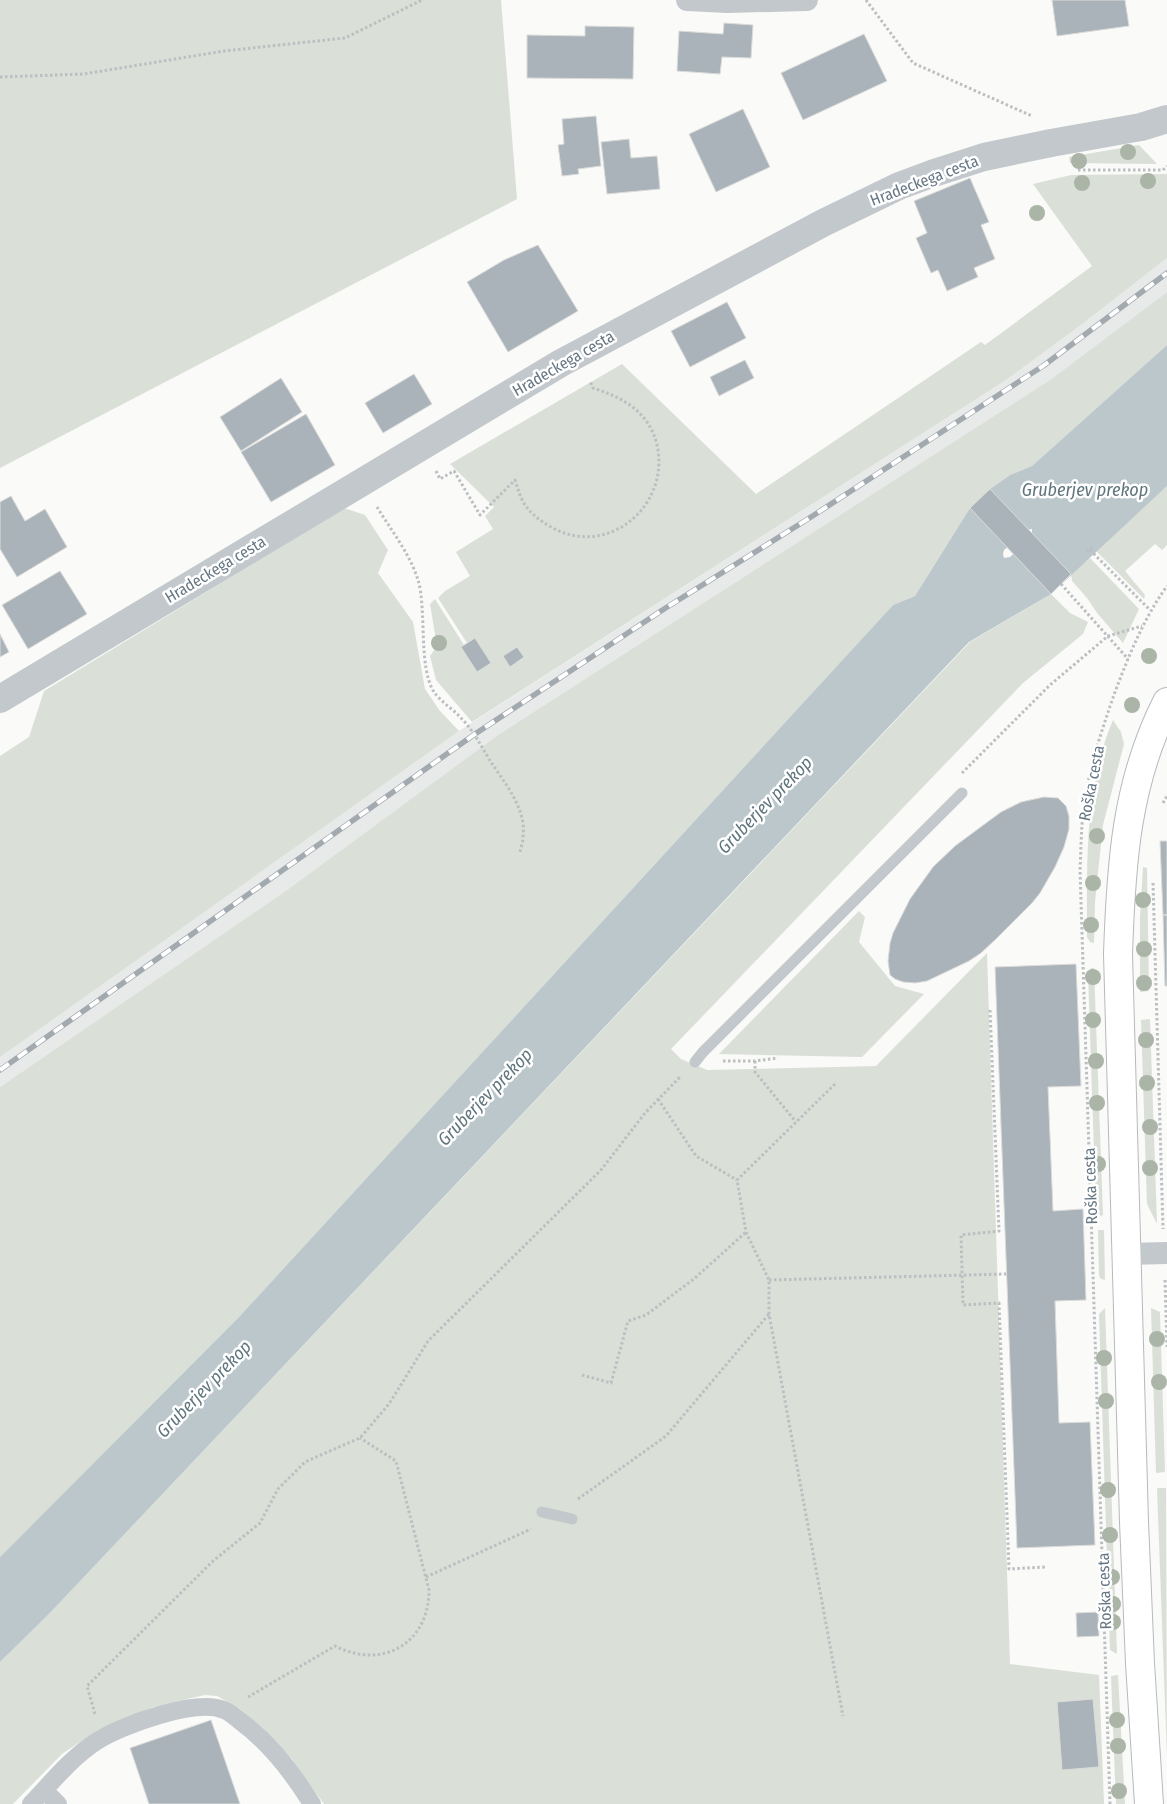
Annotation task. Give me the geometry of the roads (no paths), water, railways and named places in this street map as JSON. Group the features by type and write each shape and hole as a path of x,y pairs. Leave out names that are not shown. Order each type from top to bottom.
{"main road":[{"name":"Roška cesta","path":"1149,1804 1141,1683 1134,1522 1118,954 1122,870 1127,825 1135,788 1149,746 1167,702"}],"street":[{"path":"687,0 727,2 807,0"},
{"name":"Hradeckega cesta","path":"0,699 361,481 561,363 823,223 900,186 984,157 1140,127 1167,119"},
{"path":"1126,1254 1167,1253"},
{"path":"30,1804 80,1755 103,1739 120,1730 177,1710 198,1706 212,1706 226,1710 247,1726 271,1749 299,1784 312,1804"},
{"path":"44,1790 58,1804"}],"lane":[{"path":"695,1062 962,793"},
{"path":"542,1512 572,1519"}],"water":[{"name":"Gruberjev prekop","path":"1167,345 1167,486 1051,594 969,642 48,1615 0,1662 0,1557 239,1317 893,605 915,596 970,508 990,489 1010,475 1032,466","holes":["1032,529 1032,536 1010,557 1004,558 1004,550"]}],"railway":[{"path":"0,1070 475,734 664,609 811,517 1043,366 1167,273"}]}
